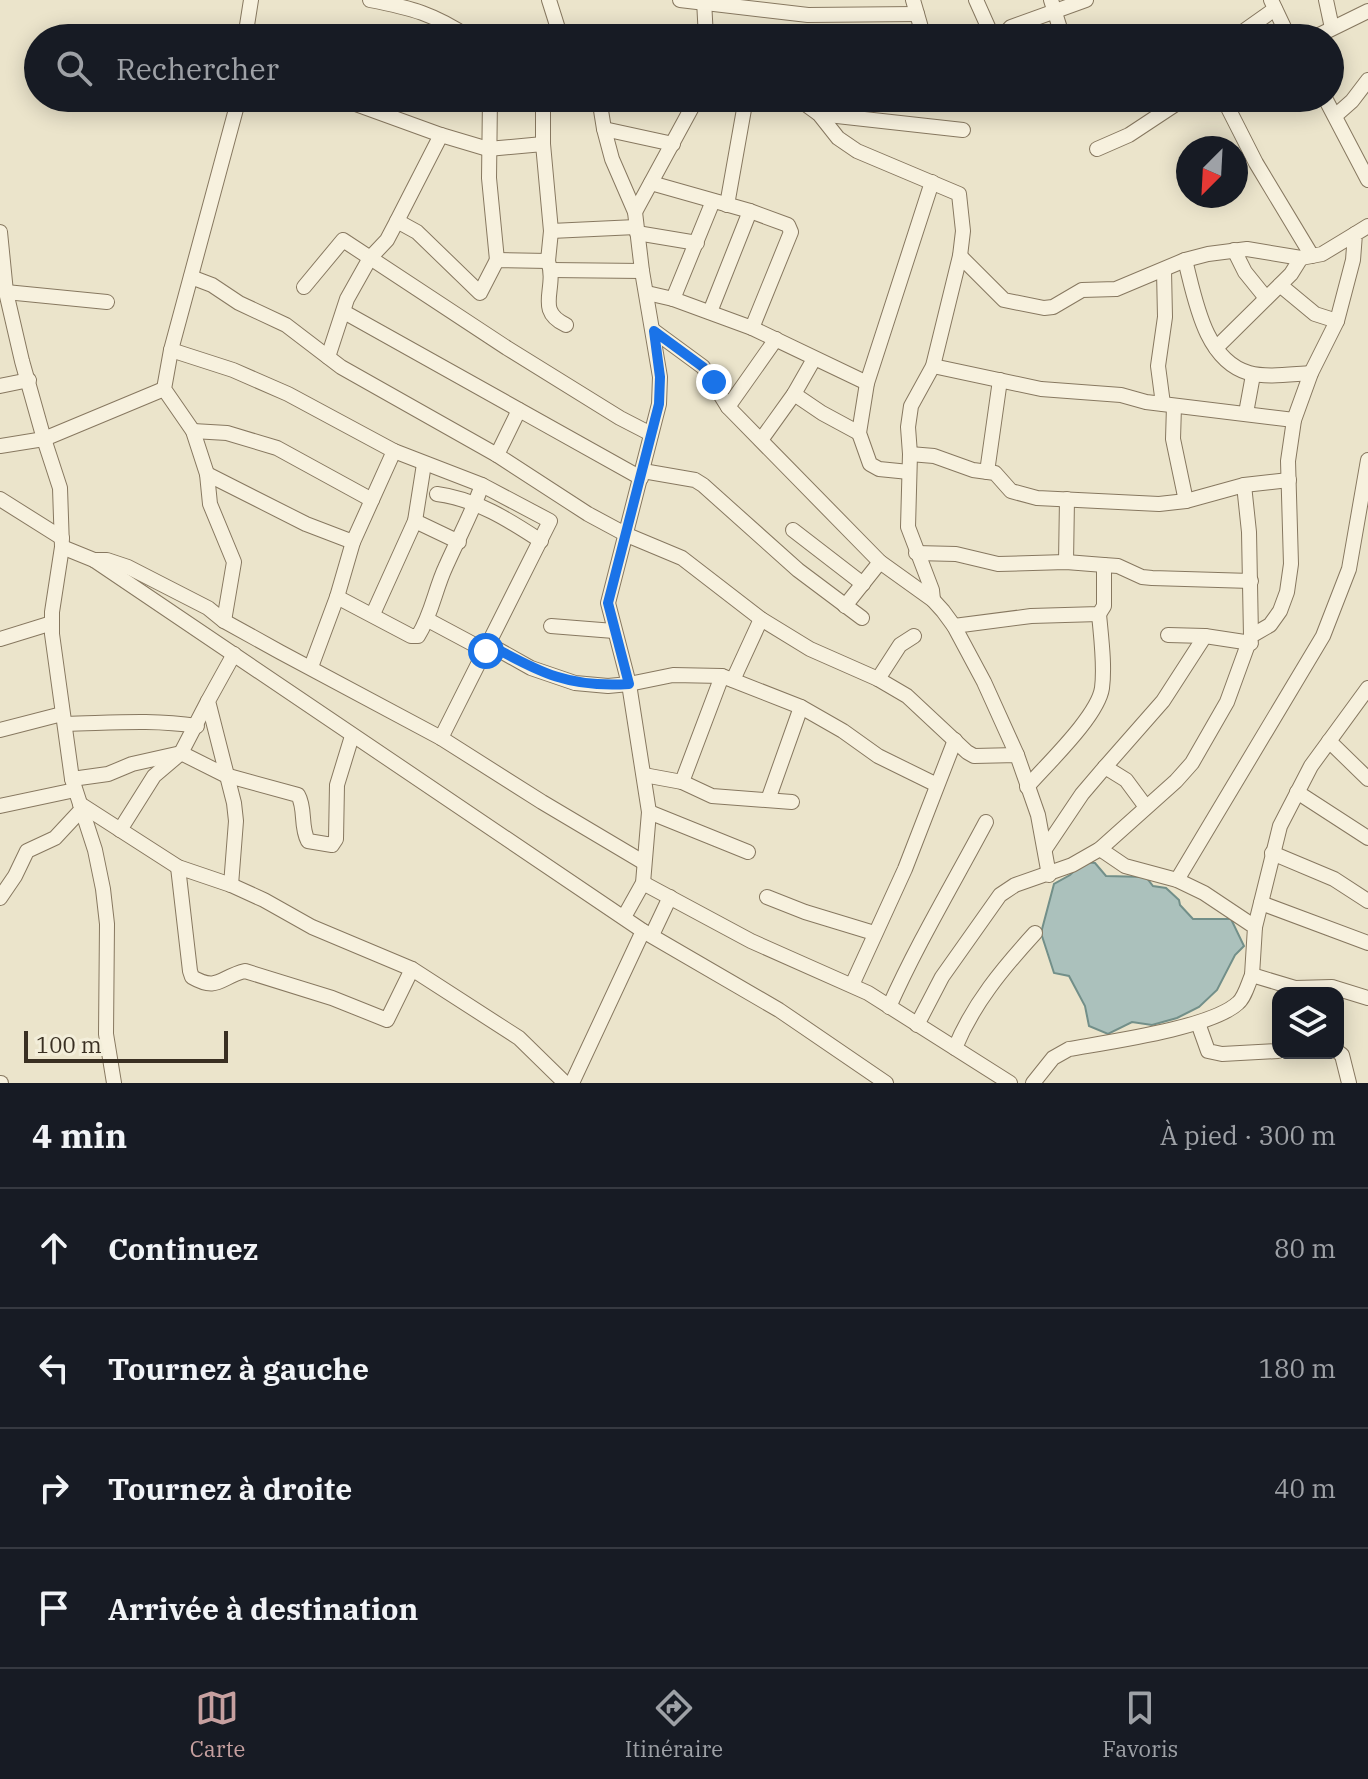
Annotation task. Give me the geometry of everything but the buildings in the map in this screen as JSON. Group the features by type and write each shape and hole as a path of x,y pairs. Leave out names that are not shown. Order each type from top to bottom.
{"street":[{"path":"247,24 251,0"},
{"path":"370,0 415,8 449,24"},
{"path":"549,0 556,24"},
{"path":"680,0 808,15 915,7"},
{"path":"976,0 987,24"},
{"path":"1017,24 1053,6 1086,0"},
{"path":"1326,0 1331,24"},
{"path":"704,2 705,24"},
{"path":"1250,24 1273,4 1282,24"},
{"path":"1340,24 1368,11"},
{"path":"1344,108 1368,80"},
{"path":"224,621 234,562 210,504 207,474 193,431 164,389 171,350 235,112"},
{"path":"378,112 488,149 543,144"},
{"path":"397,221 417,232 479,293 484,289 497,260 488,149 489,112"},
{"path":"543,112 551,231 549,312 554,319 566,325"},
{"path":"601,112 612,159 636,224 660,377 659,404 608,603 629,684 649,812 643,883 624,917"},
{"path":"636,224 651,183 687,112"},
{"path":"673,299 697,243 720,203 743,112"},
{"path":"816,112 838,138 857,151 959,194 963,231 960,256 933,366 911,406 908,427 908,527 933,600"},
{"path":"1097,149 1129,135 1164,112"},
{"path":"1230,112 1306,257"},
{"path":"1333,112 1368,180"},
{"path":"1335,116 1340,112"},
{"path":"819,114 963,130"},
{"path":"604,129 673,144"},
{"path":"328,357 347,299 370,258 387,240 441,135"},
{"path":"1353,149 1368,143"},
{"path":"909,472 879,469 870,464 859,433 867,383 932,182"},
{"path":"651,183 788,225 791,232 752,328"},
{"path":"710,312 750,211"},
{"path":"551,231 636,224 697,243"},
{"path":"960,256 1004,300 1044,308 1053,307 1082,290 1116,289 1185,260 1234,250 1264,250 1306,257 1322,254 1368,226"},
{"path":"0,232 6,292 44,439 60,488 62,543 52,623 77,796 103,889 107,936 106,1034 114,1083"},
{"path":"1168,635 1251,639 1275,619 1287,592 1292,549 1289,480 1294,420 1311,373 1337,321 1353,260 1355,234"},
{"path":"304,287 343,240 507,348 651,434"},
{"path":"1234,250 1245,272 1266,298"},
{"path":"1216,348 1306,257"},
{"path":"497,260 642,271"},
{"path":"1185,260 1202,326 1216,348 1230,362 1253,375 1311,373"},
{"path":"1164,271 1165,317 1158,366 1186,501"},
{"path":"191,277 286,325 341,367 497,455 588,514 627,535 682,558 761,619 810,649 878,679 907,696 960,747 974,756 1017,755"},
{"path":"1280,285 1315,314 1337,321"},
{"path":"6,292 107,302"},
{"path":"647,293 673,299 752,328 867,383"},
{"path":"344,312 519,410 642,474 695,480 798,570 862,618"},
{"path":"654,331 703,367 728,407 880,562 933,600 954,626 1017,755 1038,815 1049,875"},
{"path":"728,407 776,339"},
{"path":"171,350 233,370 288,394 394,451 482,485 548,518 551,524 441,738"},
{"path":"761,440 794,394 814,359"},
{"path":"933,366 1041,389 1121,395 1168,405 1294,420"},
{"path":"1246,413 1253,375"},
{"path":"0,386 29,380"},
{"path":"987,472 1000,380"},
{"path":"0,446 44,439 164,389"},
{"path":"794,394 859,433"},
{"path":"497,455 519,410"},
{"path":"193,431 227,433 277,448 372,500"},
{"path":"311,667 353,542 394,451"},
{"path":"910,454 934,456 999,475 1005,485 1019,494 1037,498 1132,504 1186,501 1244,485 1289,480"},
{"path":"1177,880 1323,636 1349,569 1368,460"},
{"path":"373,614 415,521 424,464"},
{"path":"207,474 306,524 353,542"},
{"path":"337,597 415,637 428,620 445,567 459,542 482,485"},
{"path":"917,1025 942,977 1000,895 1015,885 1049,875 1100,849 1192,763 1227,702 1251,639 1251,581 1244,485"},
{"path":"437,494 475,503 541,541"},
{"path":"0,499 648,933 779,1010 886,1083"},
{"path":"1066,562 1067,499"},
{"path":"415,521 459,542"},
{"path":"793,530 863,584"},
{"path":"916,553 956,554 998,564 1066,562 1118,566 1152,578 1251,581"},
{"path":"94,560 107,560 145,574 208,608 224,621 441,738 643,862"},
{"path":"845,606 880,562"},
{"path":"954,626 1031,616 1099,614 1104,609 1104,565"},
{"path":"1027,787 1089,715 1098,700 1102,688 1099,614"},
{"path":"682,782 728,678 761,619"},
{"path":"428,620 566,681 608,686 673,675 728,678 801,707 878,756 937,785"},
{"path":"0,639 52,623"},
{"path":"551,626 614,631"},
{"path":"878,679 900,645 914,636"},
{"path":"1045,849 1082,794 1163,701 1205,636"},
{"path":"120,830 154,776 181,753 234,654"},
{"path":"1033,1083 1053,1058 1069,1049 1198,1023 1227,1011 1241,1001 1252,975 1255,927 1280,826 1311,766 1329,741 1363,709 1368,688"},
{"path":"208,701 234,803 236,821 231,885"},
{"path":"768,800 801,707"},
{"path":"0,730 64,719 166,721 197,726"},
{"path":"0,898 27,851 55,838 77,796 108,774 132,764 181,753 225,775 298,795 308,841 332,845 336,839 337,785 352,736"},
{"path":"852,985 905,869 955,740"},
{"path":"1329,741 1368,779"},
{"path":"1105,767 1126,780 1146,807"},
{"path":"644,775 682,782 712,796 792,802"},
{"path":"1297,792 1368,838"},
{"path":"0,806 77,796 120,830 178,867 231,885 312,927 412,969 519,1038 565,1083"},
{"path":"649,812 748,852"},
{"path":"889,1007 909,962 986,822"},
{"path":"1100,849 1125,866 1177,880 1204,893 1255,927"},
{"path":"1272,853 1334,879 1368,901"},
{"path":"178,867 190,971 192,977 205,983 216,984 245,971 332,998 387,1020 412,969"},
{"path":"643,883 751,941 852,985 1010,1083"},
{"path":"572,1083 648,933 670,897"},
{"path":"767,897 874,933"},
{"path":"1261,903 1368,943"},
{"path":"955,1048 967,1020 1002,969 1035,933"},
{"path":"1252,975 1295,988 1332,987 1368,998"},
{"path":"1198,1023 1208,1051 1222,1054 1272,1051"},
{"path":"1343,1059 1349,1083"}],"water":[{"path":"1084,862 1095,863 1106,876 1146,877 1153,886 1166,888 1193,919 1231,919 1244,946 1235,955 1217,990 1199,1007 1177,1018 1152,1025 1132,1022 1108,1034 1089,1026 1085,1006 1069,976 1054,973 1041,933 1054,884"}],"route":[{"path":"486,651 490,645 531,668 566,681 608,686 629,684 608,603 659,404 660,377 654,331 703,367 714,382"}]}
